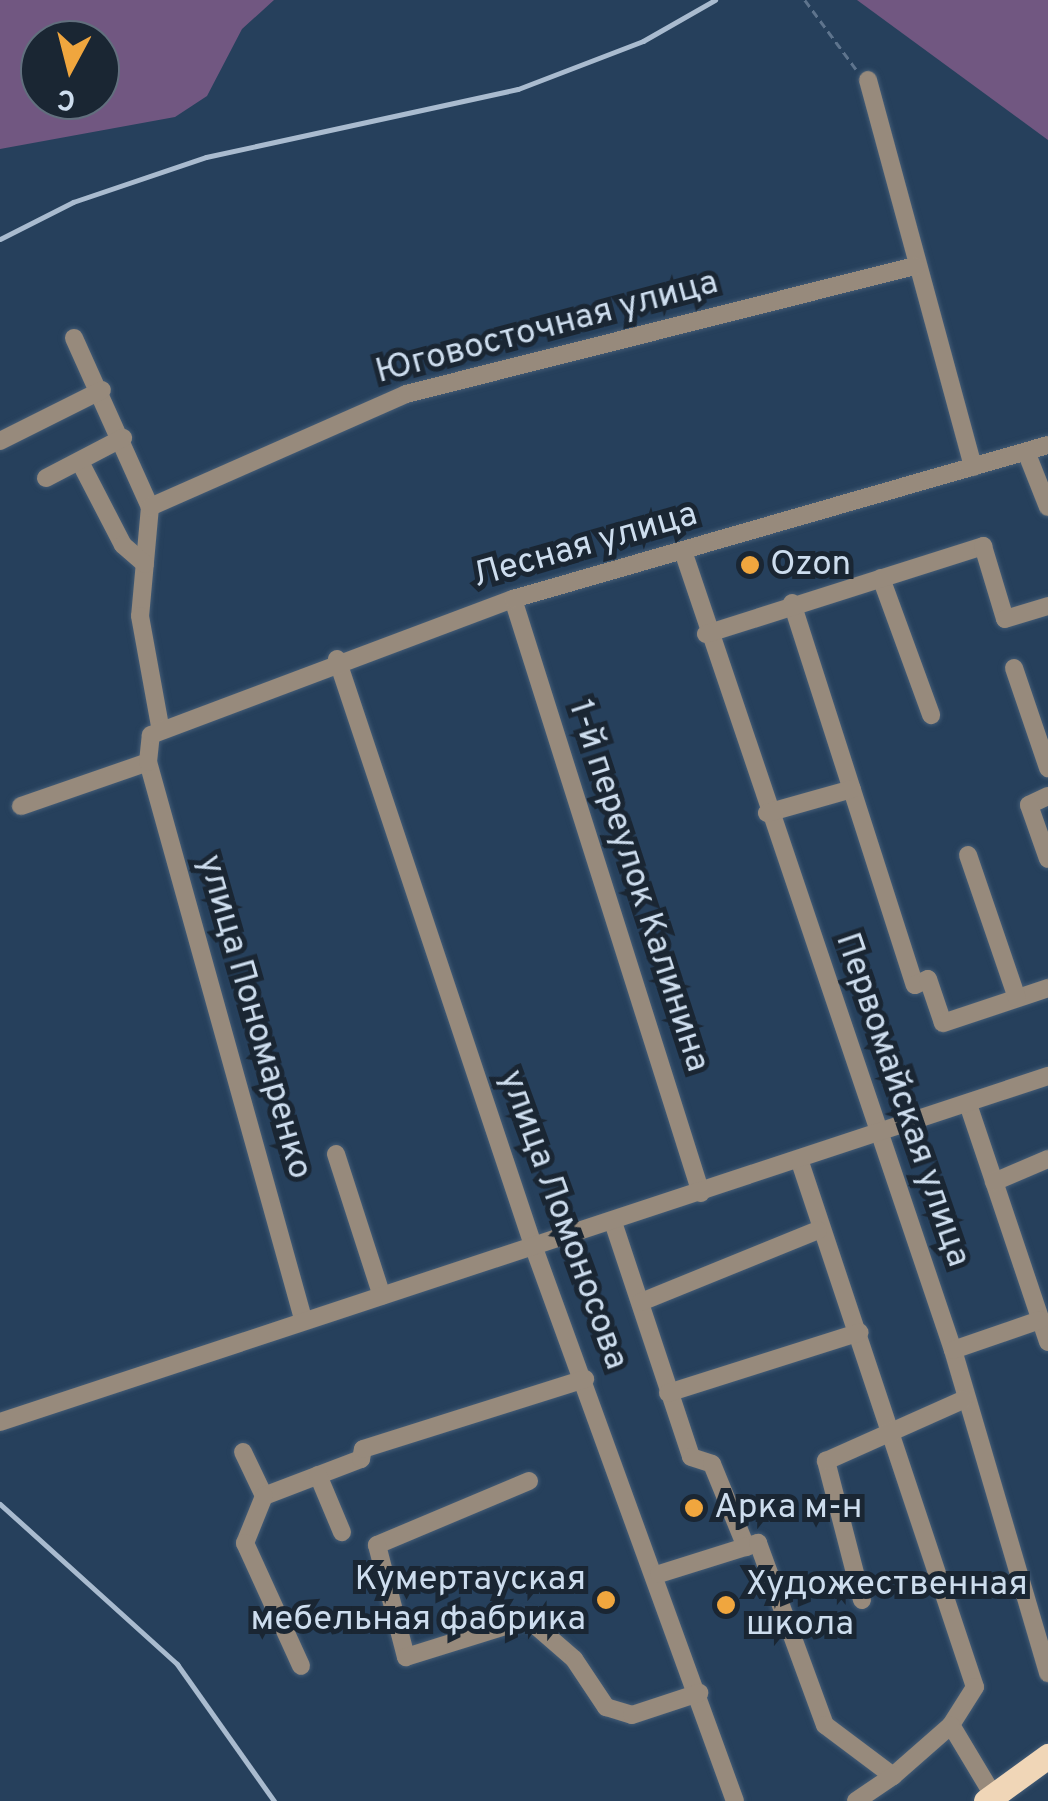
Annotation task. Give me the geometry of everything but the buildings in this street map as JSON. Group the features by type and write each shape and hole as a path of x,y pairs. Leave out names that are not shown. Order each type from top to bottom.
{"main road":[{"path":"989,1798 1048,1756"}],"street":[{"path":"868,80 915,266 973,466"},
{"name":"Юговосточная улица","path":"150,506 406,394 915,266"},
{"path":"74,338 102,390 150,506"},
{"path":"0,442 102,390"},
{"path":"46,478 122,438"},
{"name":"Лесная улица","path":"156,731 338,658 513,599 973,466 1028,454 1048,445"},
{"path":"1028,454 1048,507"},
{"path":"80,462 123,545 145,564"},
{"name":"улица Пономаренко","path":"150,506 140,616 156,731 148,762 302,1316"},
{"path":"706,634 983,546 1005,620 1048,606"},
{"name":"Первомайская улица","path":"683,551 706,634 881,1132 953,1350 963,1400 1048,1673"},
{"path":"881,578 931,715"},
{"name":"1-й переулок Калинина","path":"513,599 701,1193"},
{"path":"792,604 915,985 928,979 944,1024 1048,988"},
{"name":"улица Ломоносова","path":"338,658 534,1248 659,1574 734,1801"},
{"path":"1014,668 1048,768"},
{"path":"21,806 148,762"},
{"path":"767,813 852,789"},
{"path":"1048,796 1030,805 1048,859"},
{"path":"968,855 1017,998"},
{"path":"0,1422 302,1316 382,1296 614,1225 881,1132 970,1107 1048,1076"},
{"path":"970,1107 1048,1342"},
{"path":"336,1154 382,1296"},
{"path":"994,1182 1048,1158"},
{"path":"800,1162 818,1230 860,1332 887,1434 975,1687 951,1725 893,1776 856,1801"},
{"path":"614,1225 691,1457 712,1464 746,1547"},
{"path":"641,1302 818,1230"},
{"path":"953,1350 1040,1320"},
{"path":"668,1394 860,1332"},
{"path":"264,1496 361,1459 363,1449 585,1379"},
{"path":"862,1600 826,1461 963,1400"},
{"path":"243,1452 264,1496 245,1544 301,1666"},
{"path":"318,1475 342,1532"},
{"path":"529,1482 378,1545 406,1657 528,1620 574,1659 606,1707 632,1715 699,1693"},
{"path":"659,1574 758,1543 825,1724 893,1776"},
{"path":"1027,1605 1048,1599"},
{"path":"951,1725 989,1798"}],"path":[{"path":"805,0 868,80"}],"shaded area":[{"path":"0,0 274,0 242,29 207,96 175,117 0,149"},
{"path":"857,0 1048,0 1048,140"}],"railway":[{"path":"0,239 73,202 206,157 518,89 643,41 715,0"},
{"path":"0,1504 177,1664 274,1801"}],"place":[{"name":"Ozon","path":"750,565"},
{"name":"Арка м-н","path":"694,1508"},
{"name":"Кумертауская мебельная фабрика","path":"606,1600"},
{"name":"Художественная школа","path":"726,1605"}]}
